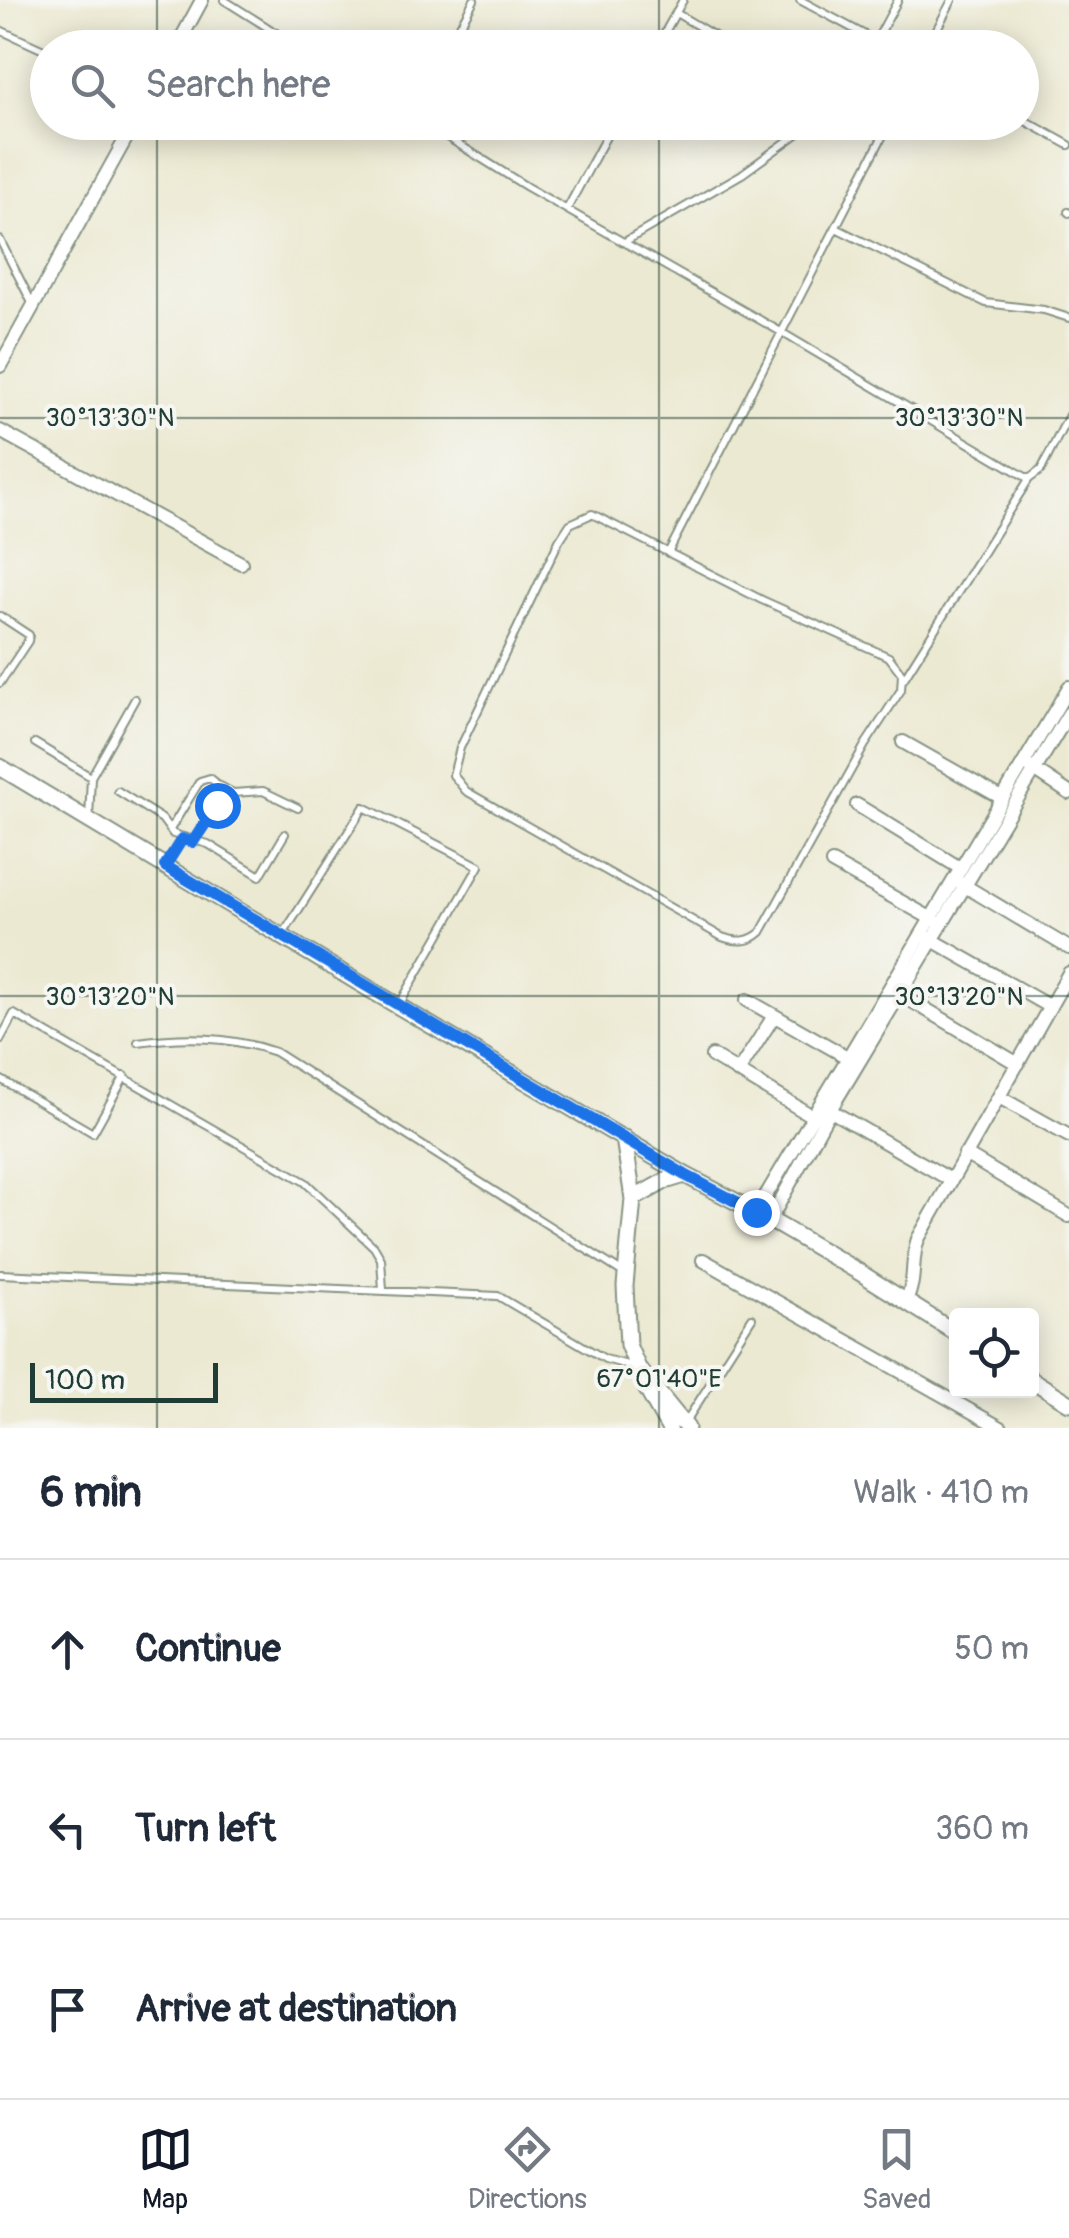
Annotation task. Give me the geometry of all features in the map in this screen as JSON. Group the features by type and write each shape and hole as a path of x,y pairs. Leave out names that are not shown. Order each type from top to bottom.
{"street":[{"path":"186,30 202,0"},
{"path":"0,366 125,140"},
{"path":"0,431 241,562"},
{"path":"763,1216 847,1058 934,940 967,886 1069,687"},
{"path":"821,1110 894,991 920,933 1002,798 1069,713"},
{"path":"903,742 1002,798"},
{"path":"1029,766 1069,792"},
{"path":"0,767 949,1328"},
{"path":"857,805 957,873 967,886 1069,948"},
{"path":"832,862 944,925"},
{"path":"920,933 1050,1007"},
{"path":"906,1301 915,1278 916,1246 1069,972"},
{"path":"894,991 1018,1064"},
{"path":"747,1000 847,1058"},
{"path":"738,1072 774,1016"},
{"path":"712,1056 950,1179"},
{"path":"999,1097 1069,1136"},
{"path":"624,1138 633,1200 624,1318 628,1345 650,1396 681,1427"},
{"path":"965,1154 1068,1215"},
{"path":"633,1200 665,1181 685,1175"},
{"path":"703,1260 1002,1428"},
{"path":"1039,1385 1069,1404"}],"lane":[{"path":"224,0 272,30"},
{"path":"458,30 474,0"},
{"path":"666,30 683,0"},
{"path":"800,0 857,30"},
{"path":"882,30 898,0"},
{"path":"936,30 952,0"},
{"path":"676,13 705,30"},
{"path":"0,30 30,44"},
{"path":"1039,128 1069,145"},
{"path":"452,140 1029,480"},
{"path":"566,210 604,140"},
{"path":"624,242 742,174 789,140"},
{"path":"668,553 881,140"},
{"path":"836,228 986,304 1044,310 1069,318"},
{"path":"0,240 33,305"},
{"path":"903,680 890,657 762,600 596,515 585,516 570,524 559,541 460,748 453,769 455,782 722,937 750,940 761,932 845,780 901,690 903,680 1029,480 1041,470 1069,415"},
{"path":"0,616 29,636 0,684"},
{"path":"88,820 91,777 135,699"},
{"path":"35,743 91,777"},
{"path":"170,830 200,781 210,778 233,793 260,790 298,808"},
{"path":"193,842 217,805 219,785"},
{"path":"118,791 162,819 182,839 208,844 260,876 286,834"},
{"path":"282,936 364,807 479,866 399,1006"},
{"path":"165,866 182,839"},
{"path":"0,1040 14,1014 305,1182 374,1247 380,1259 382,1290"},
{"path":"138,1042 214,1039 251,1043 275,1052 626,1275"},
{"path":"0,1079 93,1133 124,1076"},
{"path":"0,1274 498,1296 604,1359 638,1368"},
{"path":"681,1427 752,1318"}],"route":[{"path":"217,805 193,842 182,839 165,866 685,1175 756,1212"}]}
